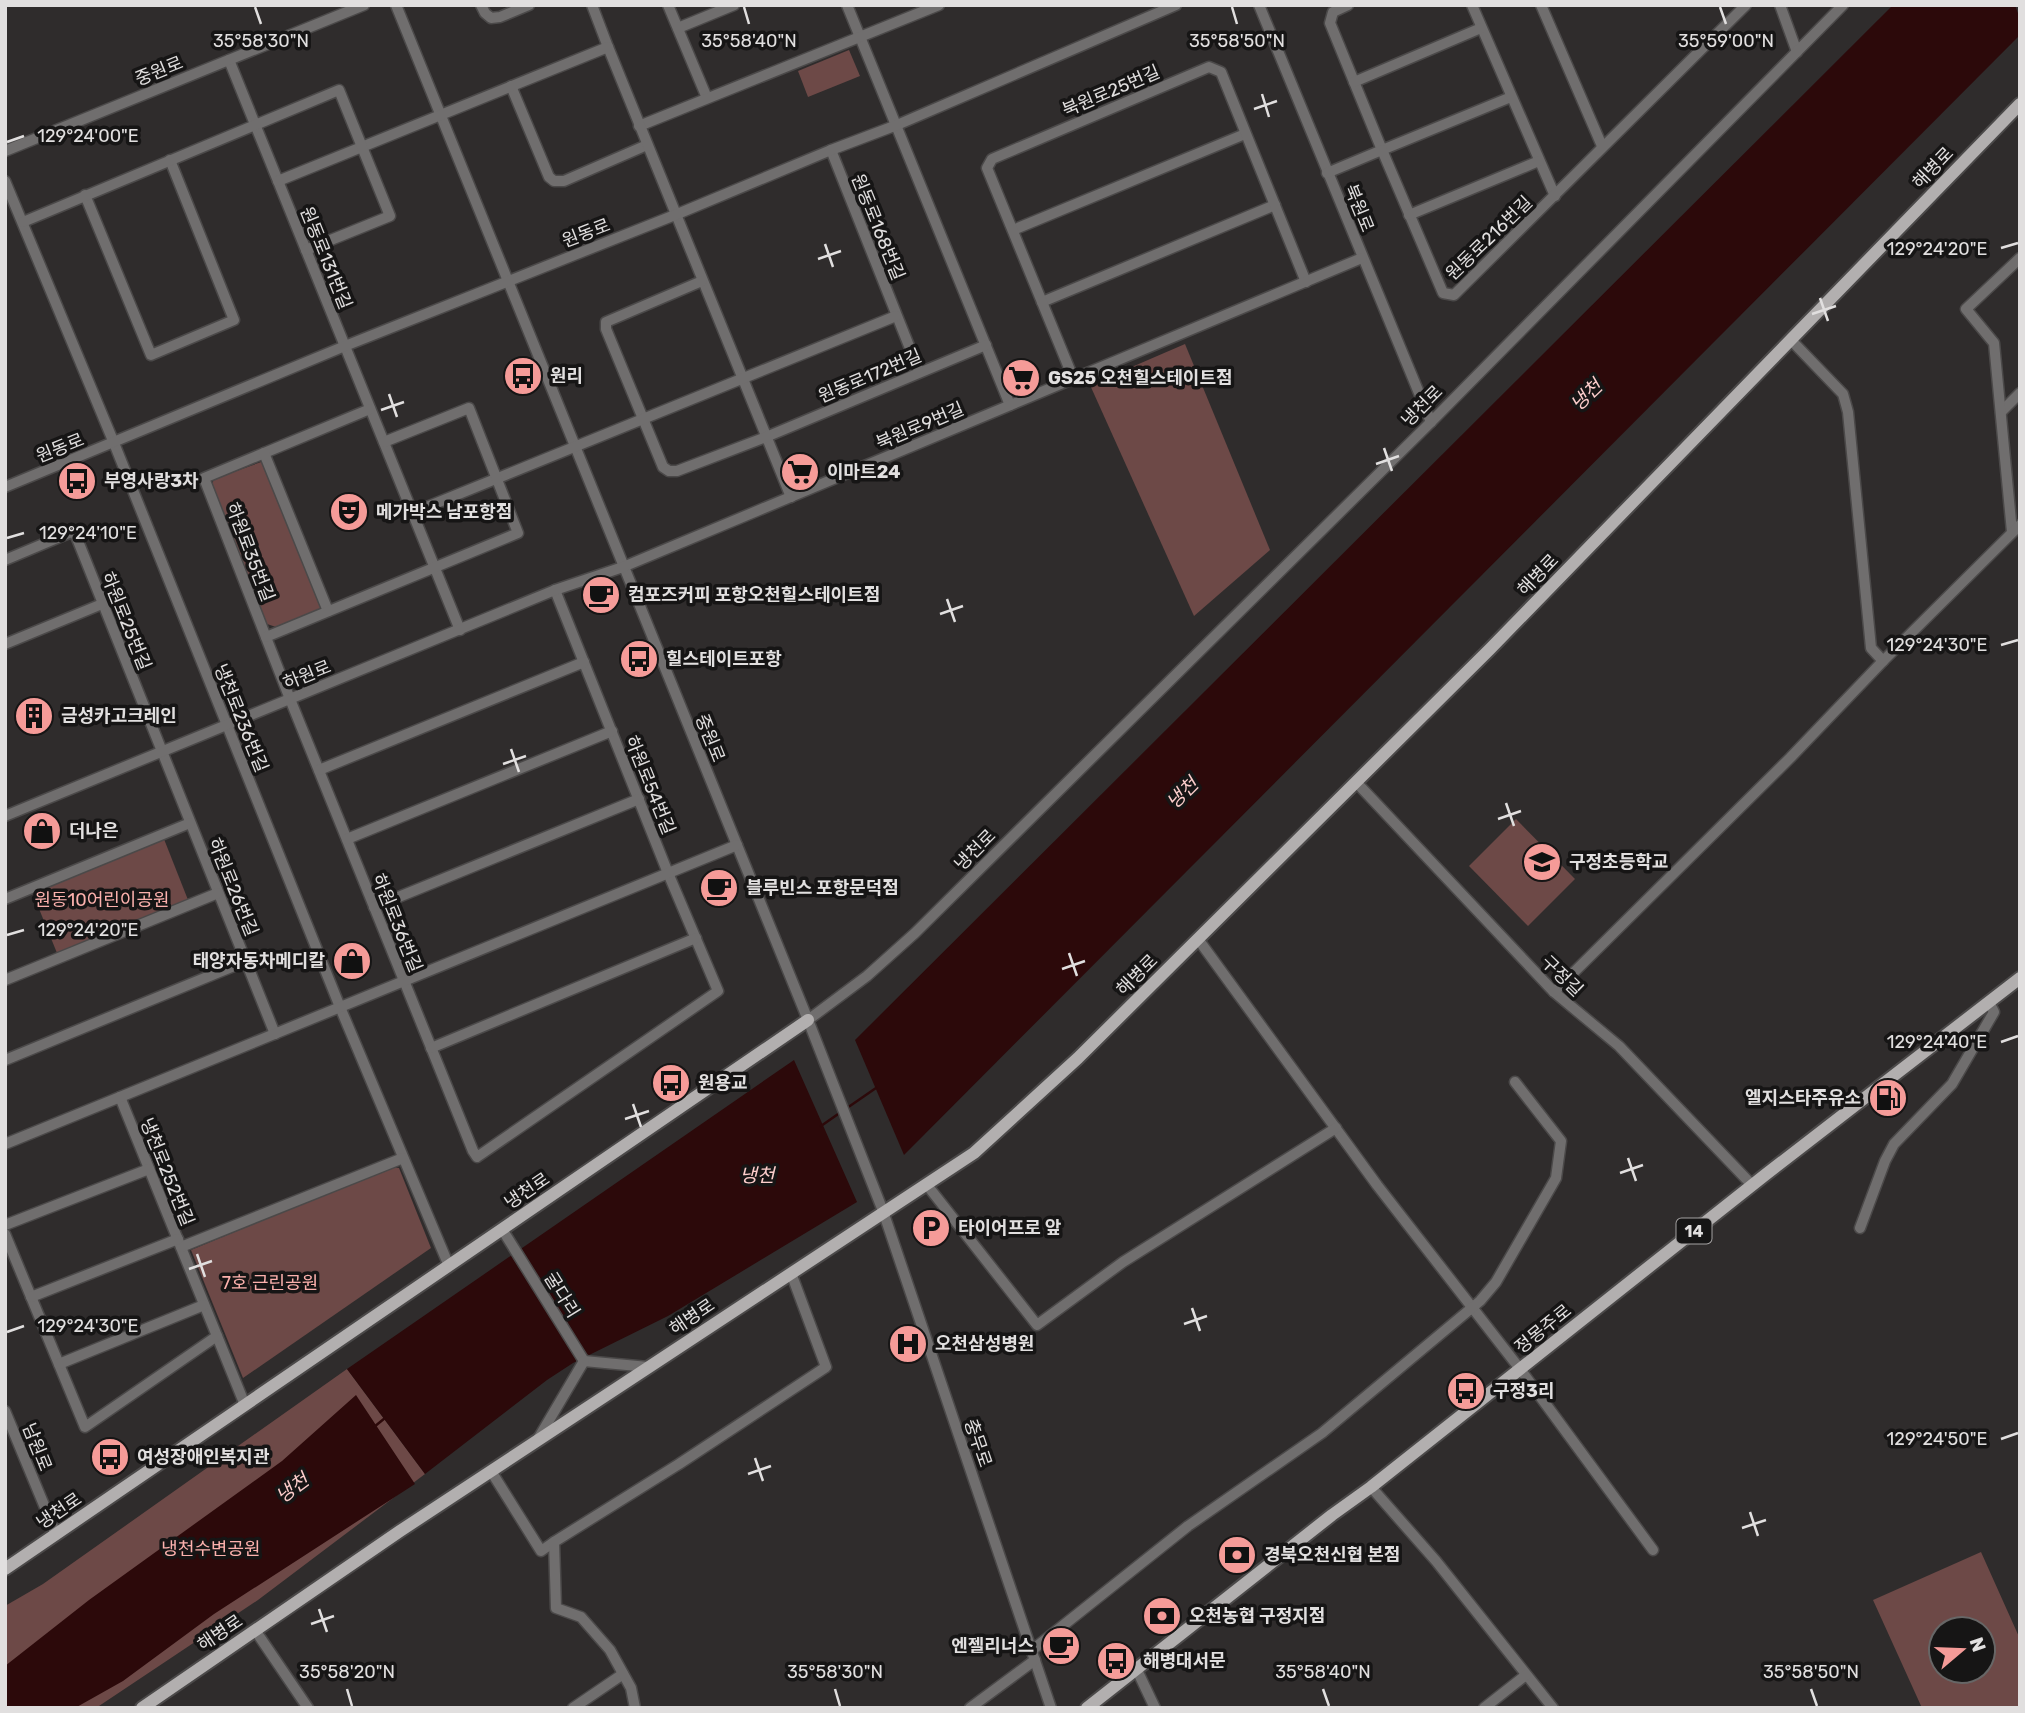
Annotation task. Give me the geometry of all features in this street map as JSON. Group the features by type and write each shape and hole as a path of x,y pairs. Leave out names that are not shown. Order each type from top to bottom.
{"main road":[{"name":"해병로","path":"142,1708 491,1471 974,1153 1078,1058 1490,649 2020,104"},
{"name":"정몽주로","path":"1087,1708 1752,1185 2020,978"},
{"name":"냉천로","path":"5,1569 808,1020"}],"street":[{"name":"중원로","path":"5,151 364,5"},
{"name":"중원로","path":"396,5 874,1189"},
{"path":"481,5 491,18 529,5"},
{"path":"592,5 791,496"},
{"path":"668,5 707,98"},
{"path":"678,27 734,5"},
{"path":"847,5 1010,405"},
{"path":"639,126 939,5"},
{"name":"원동로","path":"5,487 345,346 897,125 1176,5"},
{"name":"북원로","path":"1259,5 1430,422"},
{"name":"원동로216번길","path":"1348,5 1333,12 1330,23 1443,293 1454,295 1746,5"},
{"name":"원동로216번길","path":"1472,5 1555,196"},
{"path":"1541,5 1602,146"},
{"path":"1780,5 1797,52"},
{"name":"냉천로","path":"808,1020 876,969 915,933 1430,422 1843,5"},
{"path":"1354,82 1481,28"},
{"path":"278,181 608,47"},
{"name":"원동로131번길","path":"229,60 460,630"},
{"name":"북원로25번길","path":"1013,230 987,168 992,159 1209,67 1221,72 1306,282"},
{"path":"511,86 549,177 554,181 564,181 647,145"},
{"path":"23,222 339,90 390,216 306,250"},
{"path":"1327,173 1511,97"},
{"path":"1074,380 1013,230 1245,134"},
{"name":"원동로168번길","path":"831,150 919,372"},
{"path":"85,195 151,355 234,320 170,160"},
{"name":"원동로216번길","path":"1409,215 1539,161"},
{"name":"냉천로236번길","path":"5,181 114,443 340,1007 449,1266"},
{"path":"1042,302 1275,205"},
{"name":"북원로9번길","path":"623,567 1362,258"},
{"path":"1554,992 2016,529 1994,343 1966,309 2020,258"},
{"path":"643,420 606,329 606,322 702,281"},
{"path":"412,513 896,316"},
{"path":"1791,340 1843,394 1848,412 1871,648 1883,661"},
{"name":"원동로172번길","path":"643,420 663,467 669,471 677,471 766,437 986,345"},
{"path":"2001,412 2020,393"},
{"path":"266,637 518,533 468,408 384,442"},
{"path":"328,611 264,453 370,409"},
{"name":"하원로35번길","path":"264,453 204,478 290,699"},
{"name":"하원로25번길","path":"5,560 74,531 161,752"},
{"name":"하원로","path":"5,816 555,590 623,567"},
{"name":"하원로54번길","path":"477,1157 718,991 555,590"},
{"path":"5,644 102,604"},
{"path":"319,770 584,662"},
{"name":"하원로36번길","path":"290,699 477,1157"},
{"path":"347,839 612,731"},
{"name":"하원로26번길","path":"161,752 275,1034"},
{"name":"구정길","path":"1356,782 1554,992 1619,1046 1752,1185"},
{"path":"374,907 639,799"},
{"path":"5,899 190,823"},
{"path":"5,1144 737,845"},
{"path":"5,980 218,893"},
{"path":"431,1048 696,938"},
{"path":"1198,939 1377,1185 1520,1369 1653,1550"},
{"path":"5,1060 246,961"},
{"path":"1860,1228 1894,1144 1952,1084 1994,1012 1989,1002"},
{"path":"970,1708 1188,1526 1322,1433 1472,1307 1496,1282 1556,1178 1561,1141 1515,1082"},
{"name":"냉천로252번길","path":"120,1097 244,1405"},
{"path":"927,1185 1037,1325 1123,1262 1336,1128"},
{"path":"31,1297 404,1158"},
{"path":"5,1225 149,1169"},
{"name":"충무로","path":"874,1189 1051,1708"},
{"name":"굴다리","path":"502,1229 584,1360"},
{"path":"5,1234 85,1427 217,1336"},
{"path":"491,1471 541,1551 826,1367 791,1273"},
{"path":"59,1364 204,1305"},
{"path":"537,1441 584,1360 648,1367"},
{"name":"남원로","path":"5,1411 56,1534"},
{"path":"1371,1487 1436,1561 1553,1708"},
{"path":"554,1542 556,1608 581,1618 610,1650 631,1688 635,1708"},
{"path":"255,1630 308,1708"},
{"path":"1136,1668 1155,1708"},
{"path":"573,1708 623,1674"},
{"path":"1484,1708 1527,1675"}],"green space":[{"path":"849,50 860,76 808,97 798,71"},
{"path":"1185,344 1270,550 1194,616 1090,385"},
{"path":"264,461 324,607 276,627 267,624 211,487 214,479"},
{"path":"1516,819 1575,879 1528,926 1469,866"},
{"name":"원동10어린이공원","path":"162,834 190,905 59,958 31,889"},
{"name":"7호 근린공원","path":"391,1167 399,1168 431,1248 243,1378 191,1250"},
{"name":"냉천수변공원","path":"347,1369 425,1474 258,1600 96,1708 5,1708 5,1606 43,1584"},
{"path":"1981,1552 2020,1639 2020,1708 1922,1708 1873,1600"}],"water":[{"path":"1893,5 2015,5 2020,19 2020,35 904,1155 855,1040"},
{"name":"냉천","path":"794,1060 857,1202 668,1316 573,1363 425,1474 347,1369"},
{"name":"냉천수변공원","path":"356,1395 415,1484 214,1614 123,1681 75,1708 5,1708 5,1666 89,1600 282,1461"}],"waterway":[{"name":"냉천","path":"847,1108 876,1088"},
{"name":"냉천","path":"821,1126 841,1112"},
{"name":"냉천","path":"374,1427 385,1418"}],"place":[{"name":"원리","path":"523,376"},
{"name":"GS25 오천힐스테이트점","path":"1021,378"},
{"name":"이마트24","path":"800,472"},
{"name":"부영사랑3차","path":"77,481"},
{"name":"메가박스 남포항점","path":"349,512"},
{"name":"컴포즈커피 포항오천힐스테이트점","path":"601,595"},
{"name":"힐스테이트포항","path":"639,659"},
{"name":"금성카고크레인","path":"34,716"},
{"name":"더나은","path":"42,831"},
{"name":"구정초등학교","path":"1542,862"},
{"name":"블루빈스 포항문덕점","path":"719,888"},
{"name":"태양자동차메디칼","path":"352,961"},
{"name":"원용교","path":"671,1083"},
{"name":"엘지스타주유소","path":"1888,1098"},
{"name":"타이어프로 앞","path":"931,1228"},
{"name":"오천삼성병원","path":"908,1344"},
{"name":"구정3리","path":"1466,1391"},
{"name":"여성장애인복지관","path":"110,1457"},
{"name":"경북오천신협 본점","path":"1237,1555"},
{"name":"오천농협 구정지점","path":"1162,1616"},
{"name":"엔젤리너스","path":"1061,1646"},
{"name":"해병대서문","path":"1116,1661"}]}
